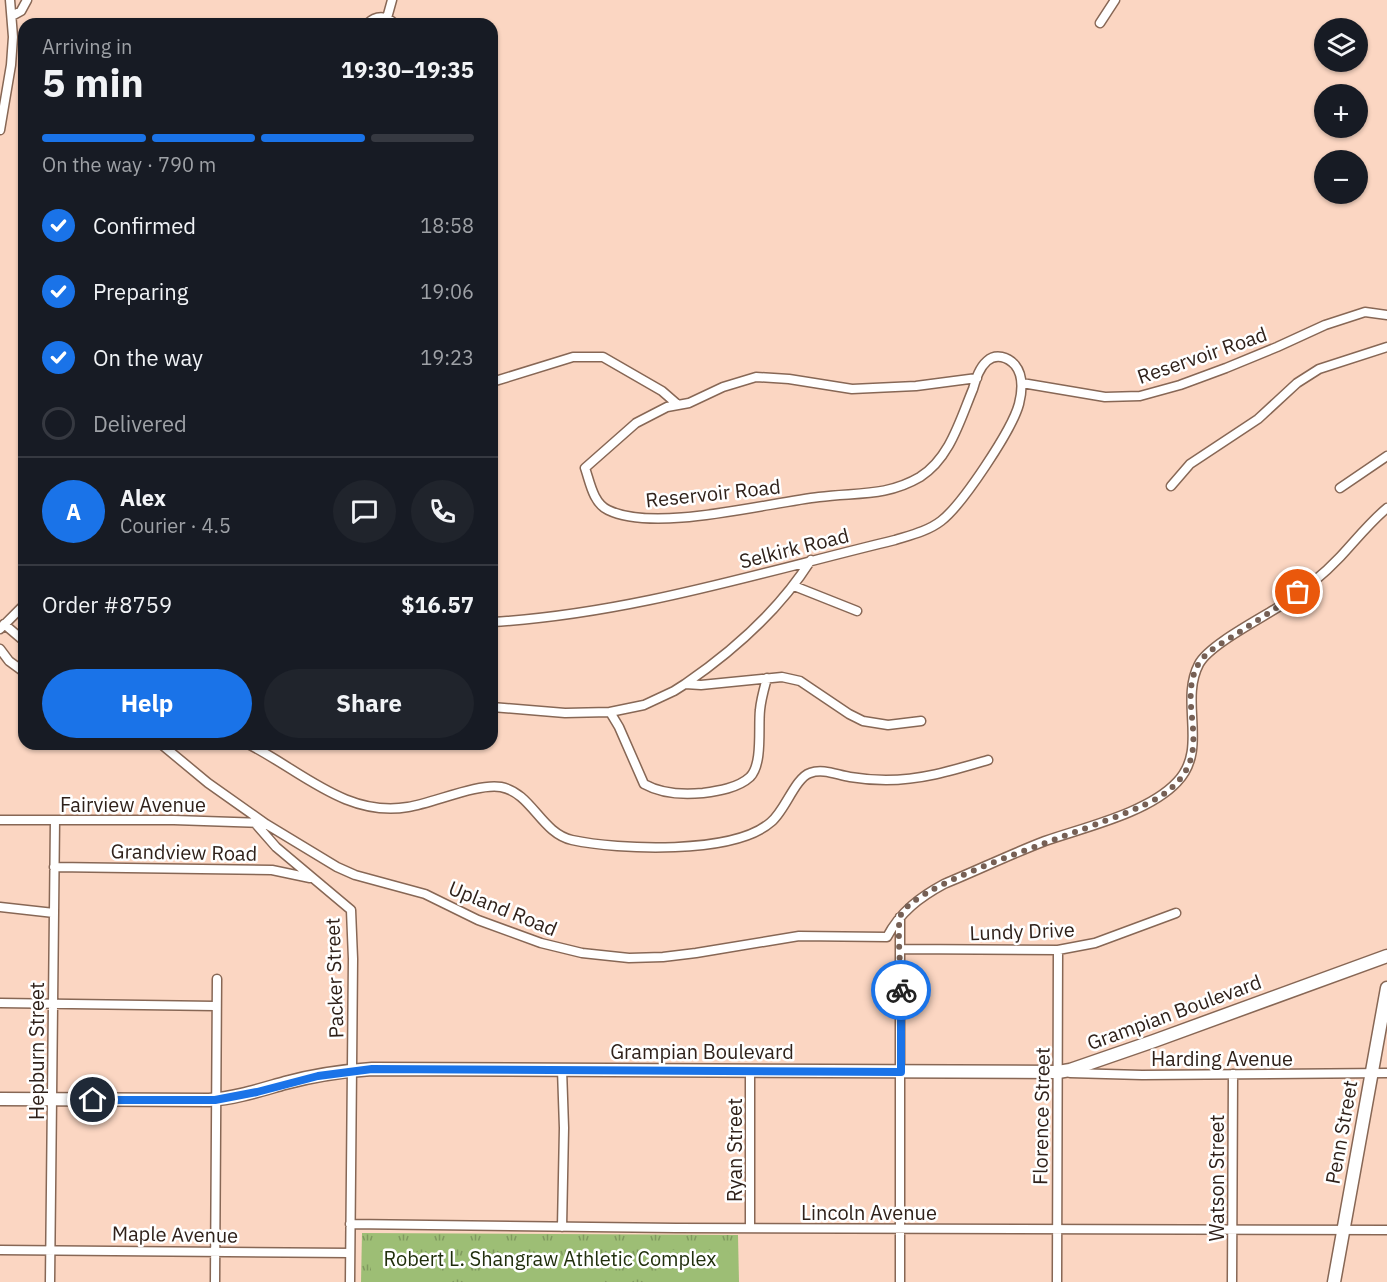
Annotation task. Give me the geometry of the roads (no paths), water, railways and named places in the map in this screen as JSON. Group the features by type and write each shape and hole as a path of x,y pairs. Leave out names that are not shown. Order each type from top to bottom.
{"street":[{"path":"0,130 11,65 10,0"},
{"path":"12,16 21,11 27,0"},
{"path":"374,18 387,18 392,0"},
{"path":"1100,23 1115,0"},
{"name":"Reservoir Road","path":"977,378 916,386 852,389 756,377 723,387 689,403 677,404 636,423 585,468 597,500 604,508 631,518 731,512 818,497 865,494 900,488 923,475 939,460 958,425 977,378 989,359 1002,357 1008,359 1017,368 1022,383 1105,397 1140,396 1180,385 1226,368 1325,325 1365,312 1387,315"},
{"path":"1171,486 1190,464 1258,418 1297,383 1319,369 1387,347"},
{"path":"498,380 573,357 603,357 662,391 677,404"},
{"name":"Selkirk Road","path":"498,622 545,618 632,604 896,540 922,531 942,520 980,474 1017,409 1022,383"},
{"path":"1340,488 1387,456"},
{"name":"Upland Road","path":"168,750 208,783 266,824 311,853 355,875 425,894 478,920 522,937 591,955 629,958 663,957 799,936 887,937 900,917 918,899 944,884 1036,845 1133,810 1151,802 1170,789 1185,773 1191,758 1192,687 1201,661 1222,643 1282,605 1331,566 1387,508"},
{"path":"498,707 582,714 610,712 644,705 674,691 738,643 794,586 811,560"},
{"path":"794,586 857,611"},
{"path":"18,611 2,626 18,637"},
{"path":"0,649 9,661 18,668"},
{"path":"685,684 720,684 782,677 800,681 863,721 888,725 921,721"},
{"path":"610,712 644,784 677,794 728,788 742,783 756,766 760,708 767,678"},
{"path":"261,750 325,790 365,807 401,808 472,790 501,787 517,793 545,824 563,837 592,844 653,848 730,840 760,830 778,816 803,777 812,772 829,772 871,780 904,779 931,776 988,760"},
{"name":"Fairview Avenue","path":"0,820 266,824"},
{"name":"Hepburn Street","path":"50,1282 55,820"},
{"name":"Packer Street","path":"255,823 276,847 351,910 353,970 350,1282"},
{"name":"Grandview Road","path":"54,867 261,870 314,878"},
{"path":"0,907 54,913"},
{"name":"Lundy Drive","path":"900,949 1058,950 1095,943 1176,914"},
{"path":"900,917 900,1282"},
{"name":"Florence Street","path":"1057,1282 1058,950"},
{"name":"Grampian Boulevard","path":"0,1099 215,1100 257,1092 303,1078 351,1070 1058,1072 1136,1048 1387,956"},
{"path":"214,1282 217,979"},
{"name":"Penn Street","path":"1334,1282 1387,988"},
{"path":"0,1003 215,1006"},
{"path":"562,1070 564,1128 562,1227"},
{"name":"Ryan Street","path":"750,1071 750,1228"},
{"name":"Harding Avenue","path":"1058,1072 1116,1074 1387,1073"},
{"name":"Watson Street","path":"1232,1282 1233,1074"},
{"name":"Lincoln Avenue","path":"350,1224 1387,1230"},
{"name":"Maple Avenue","path":"0,1250 350,1253"}],"park label":[{"name":"Robert L. Shangraw Athletic Complex","path":"550,1258"}]}
